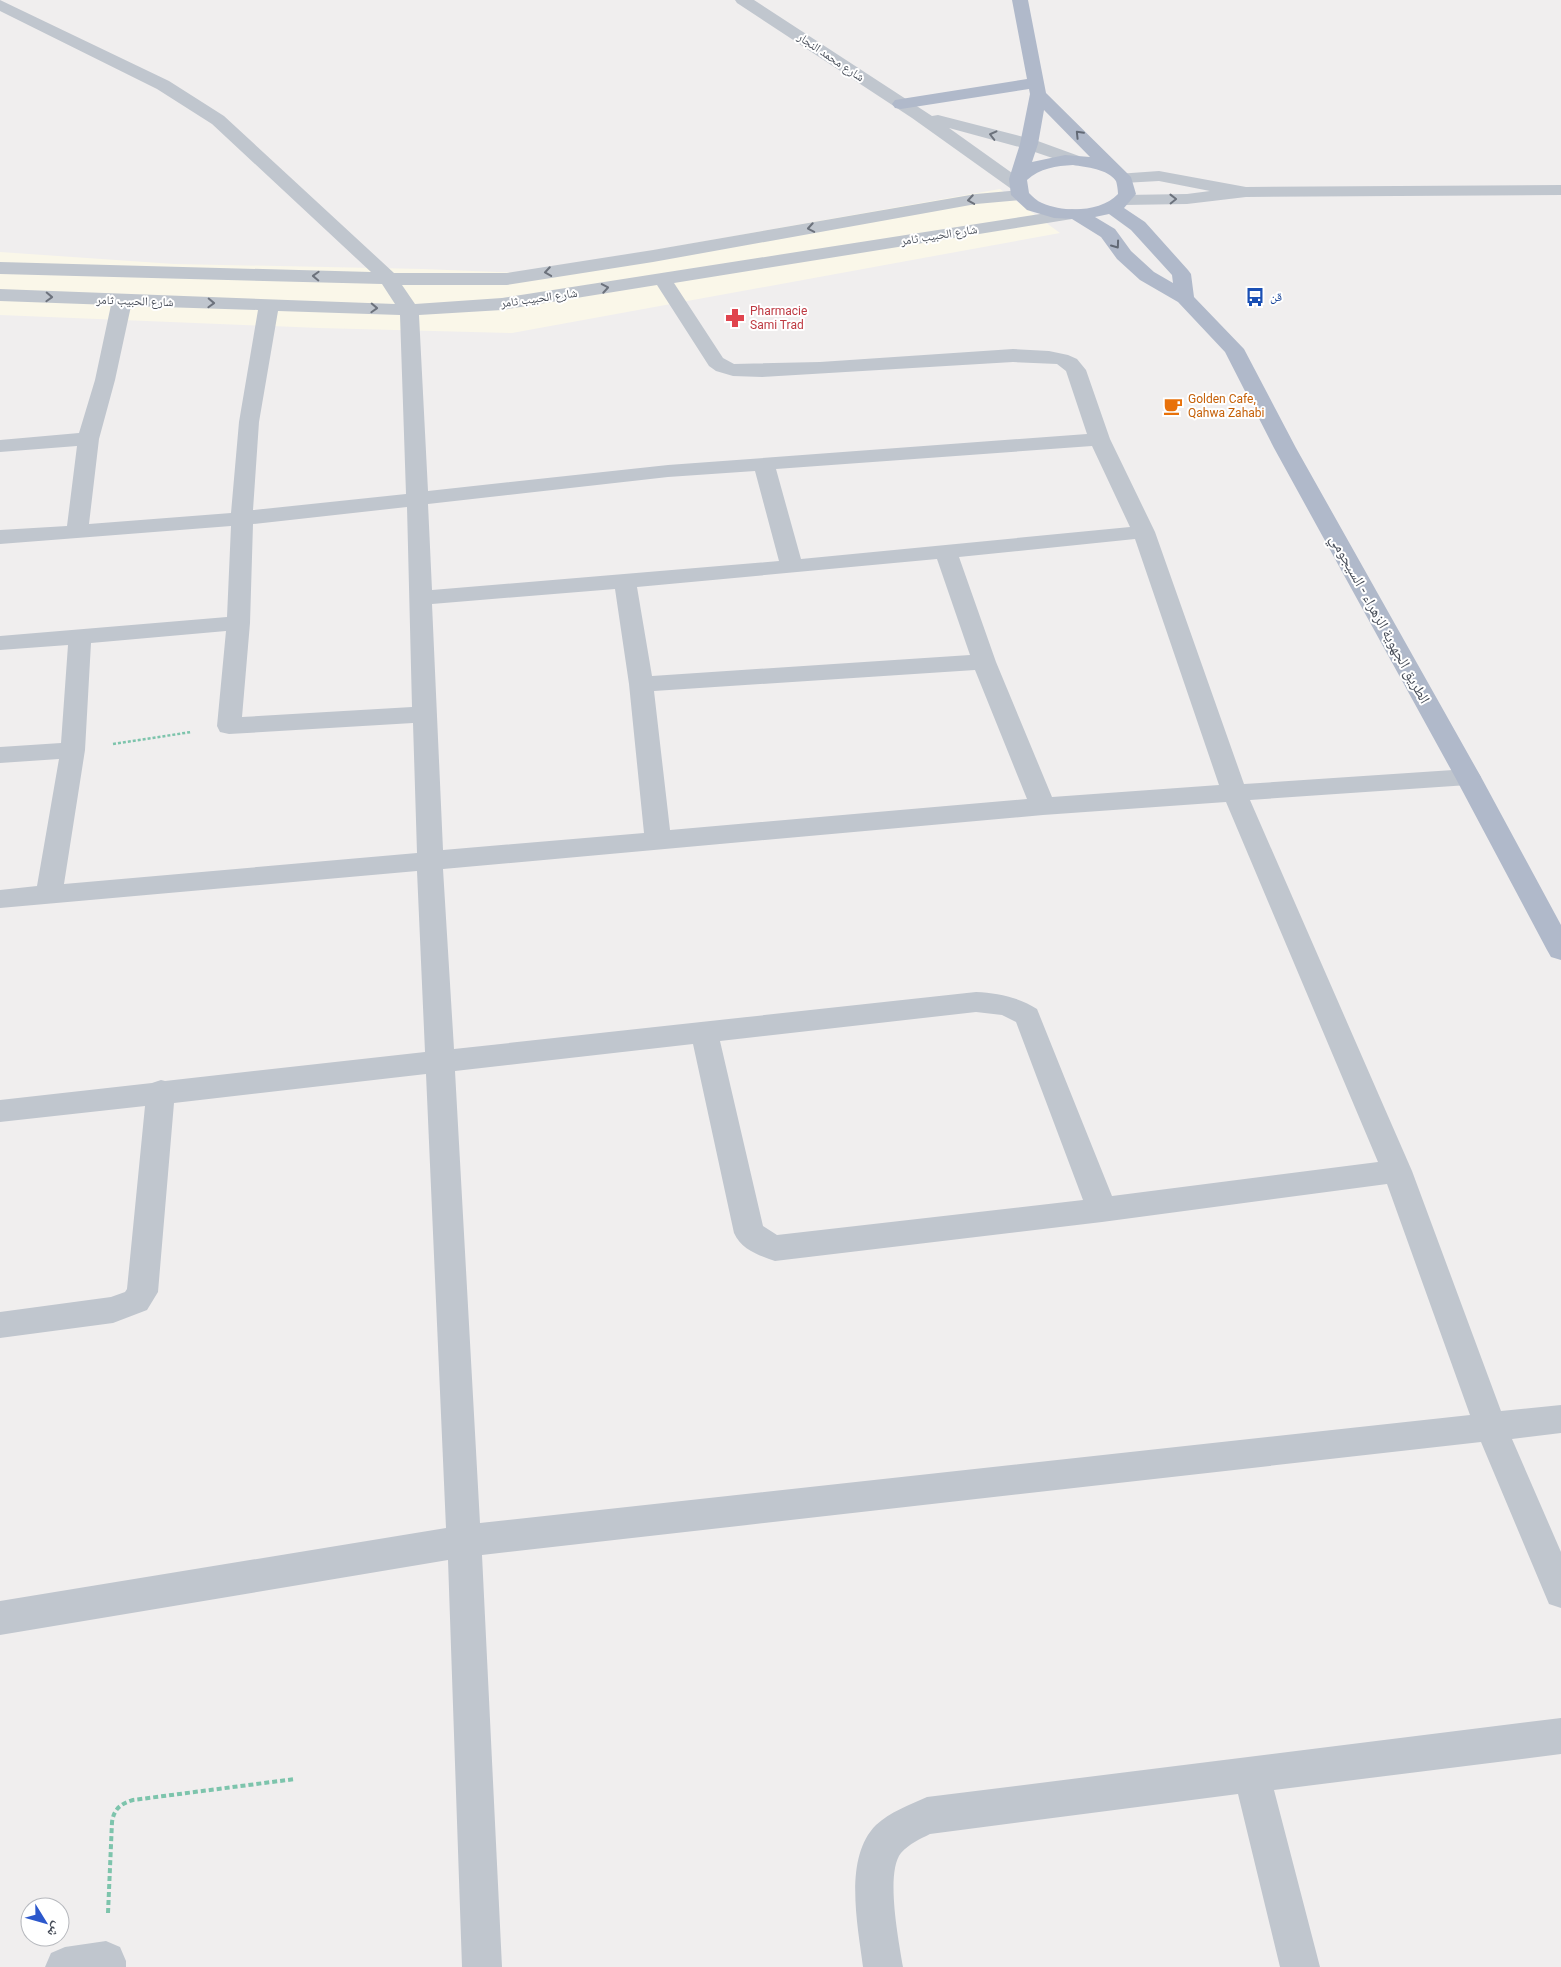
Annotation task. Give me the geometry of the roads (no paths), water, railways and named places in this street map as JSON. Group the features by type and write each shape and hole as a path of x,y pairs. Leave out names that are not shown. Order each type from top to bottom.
{"main road":[{"path":"1018,186 1029,144 1037,88 1020,0"},
{"path":"901,104 1037,88"},
{"path":"1018,186 1040,208 1075,214 1097,213 1118,204 1128,192 1127,185 1037,88"},
{"path":"1018,186 1025,171 1054,161 1072,160 1087,162 1117,174"},
{"path":"1118,204 1181,274 1186,298"},
{"name":"الطريق الجهوية الزهراء - السيجومي","path":"1075,214 1108,234 1124,255 1147,276 1186,298 1234,349 1285,448 1468,777 1561,950"}],"street":[{"name":"شارع محمد النجار","path":"743,0 918,114"},
{"path":"0,5 163,85 218,120 388,278 409,310 422,598 430,862 464,1541 482,1967"},
{"path":"918,114 1029,144 1072,160"},
{"path":"918,114 1018,186"},
{"path":"1117,174 1159,176 1246,192"},
{"name":"شارع الحبيب ثامر","path":"0,268 482,280 508,278 653,256 976,199 1018,186"},
{"path":"1118,204 1246,192 1561,190"},
{"name":"شارع الحبيب ثامر","path":"0,296 409,310 502,304 1075,214"},
{"path":"662,278 716,362 723,367 743,371 795,369 1007,356 1061,360 1072,365 1076,370 1099,439 1144,532 1234,792 1397,1171 1490,1426 1561,1592"},
{"path":"77,531 88,439 105,380 122,300"},
{"path":"269,305 249,422 242,518 238,623 230,726 425,714"},
{"path":"0,446 88,439"},
{"path":"0,537 242,518 668,471 1099,439"},
{"path":"764,463 792,567"},
{"path":"422,598 792,567 1144,532"},
{"path":"946,552 984,662 1043,806"},
{"path":"626,581 641,684 658,841"},
{"path":"0,643 238,623"},
{"path":"49,895 73,750 80,636"},
{"path":"641,684 984,662"},
{"path":"0,755 73,750"},
{"path":"0,899 1043,806 1468,777"},
{"path":"0,1110 976,1002 1000,1003 1015,1008 1027,1016 1102,1210"},
{"path":"704,1032 749,1233 768,1246 782,1248 1102,1210 1397,1171"},
{"path":"0,1325 113,1310 125,1307 136,1301 139,1297 142,1292 161,1091"},
{"path":"0,1618 464,1541 1561,1419"},
{"path":"884,1967 875,1910 876,1861 888,1840 900,1829 927,1816 1561,1736"},
{"path":"1252,1774 1300,1967"},
{"path":"65,1967 106,1964"}],"place":[{"name":"قن","path":"1255,297"},
{"name":"Pharmacie Sami Trad","path":"735,318"},
{"name":"Golden Cafe, Qahwa Zahabi","path":"1173,406"}]}
